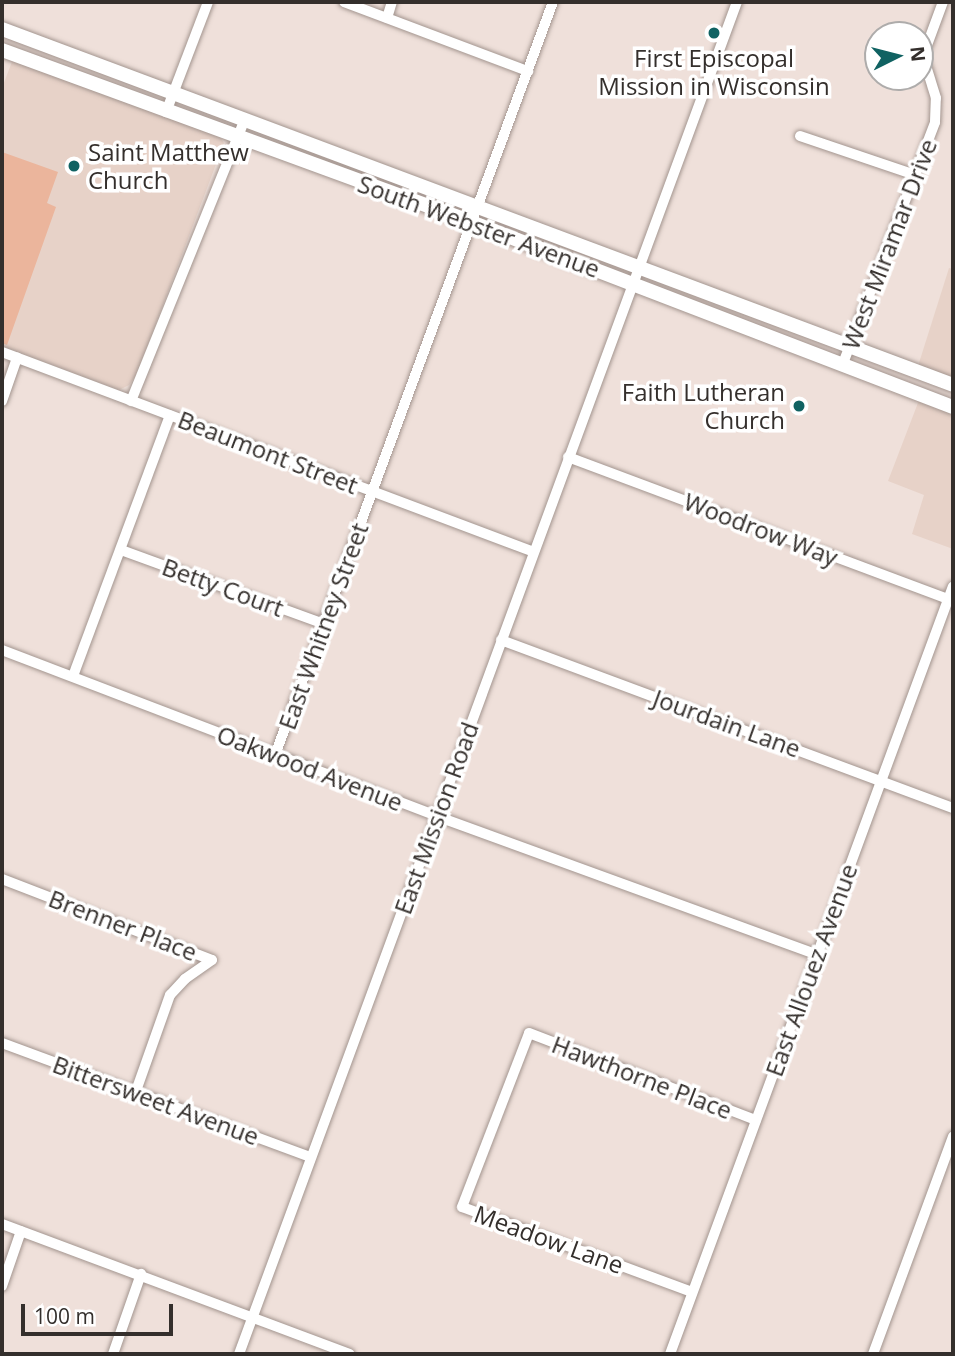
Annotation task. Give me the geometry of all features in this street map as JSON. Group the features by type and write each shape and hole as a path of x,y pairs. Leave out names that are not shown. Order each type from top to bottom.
{"main road":[{"name":"South Webster Avenue","path":"2,29 953,385"},
{"name":"South Webster Avenue","path":"2,50 471,222 953,407"}],"street":[{"path":"166,112 208,2"},
{"path":"344,2 527,71"},
{"path":"387,18 392,2"},
{"name":"East Whitney Street","path":"275,755 553,2"},
{"name":"East Mission Road","path":"239,1354 737,2"},
{"name":"West Miramar Drive","path":"842,366 935,122 936,99 923,56 943,2"},
{"path":"131,401 244,121"},
{"path":"800,136 915,175"},
{"name":"Beaumont Street","path":"2,352 534,552"},
{"path":"2,401 17,358"},
{"path":"73,676 170,415"},
{"name":"Woodrow Way","path":"568,457 951,601"},
{"name":"Betty Court","path":"121,550 324,624"},
{"name":"East Allouez Avenue","path":"670,1354 881,780 951,601 953,586"},
{"name":"Jourdain Lane","path":"502,640 953,808"},
{"name":"Oakwood Avenue","path":"2,650 436,817 817,956"},
{"name":"Brenner Place","path":"2,879 212,960 185,979 170,995 135,1094"},
{"name":"Hawthorne Place","path":"529,1033 756,1120"},
{"name":"Meadow Lane","path":"529,1033 462,1207 692,1292"},
{"name":"Bittersweet Avenue","path":"2,1043 311,1157"},
{"path":"873,1354 953,1136"},
{"path":"2,1224 349,1354"},
{"path":"2,1286 21,1231"},
{"path":"113,1354 141,1274"}],"shaded area":[{"path":"13,59 220,137 224,143 137,374 129,385 119,390 2,346 2,88"},
{"path":"2,152 58,172 47,203 56,207 7,345 2,343"},
{"path":"949,268 953,269 953,385 918,366"},
{"path":"921,395 953,407 953,549 912,534 924,495 888,481"}],"place":[{"name":"First Episcopal Mission in Wisconsin","path":"714,33"},
{"name":"Saint Matthew Church","path":"74,166"},
{"name":"Faith Lutheran Church","path":"799,406"}]}
